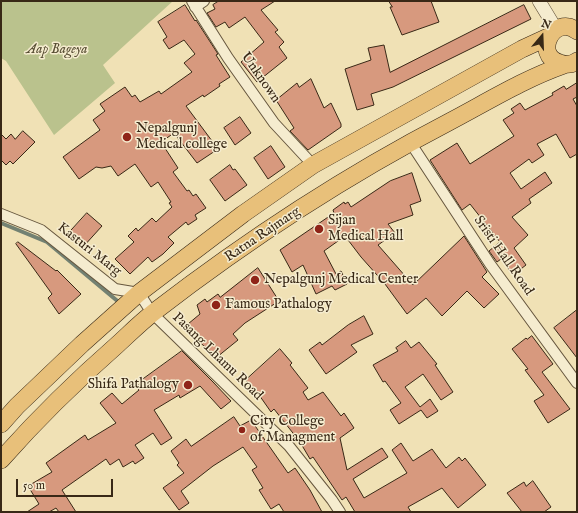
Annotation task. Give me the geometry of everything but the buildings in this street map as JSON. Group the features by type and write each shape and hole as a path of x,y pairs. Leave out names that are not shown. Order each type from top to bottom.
{"highway":[{"path":"565,29 546,48 549,56 556,62 573,65"},
{"name":"Ratna Rajmarg","path":"1,424 17,406 77,349 139,293 243,214 313,165 522,49 565,29"},
{"name":"Ratna Rajmarg","path":"1,460 26,431 89,369 152,313 237,251 328,191 410,142 530,79 573,65"}],"street":[{"path":"193,4 204,1"},
{"path":"539,1 565,29"},
{"name":"Unknown","path":"193,4 228,58 274,122 313,165"},
{"name":"Sristi Hall Road","path":"410,142 490,264 577,383"},
{"name":"Kasturi Marg","path":"1,214 41,230 115,289 139,293"},
{"path":"139,293 152,313"},
{"name":"Pasang Lhamu Road","path":"152,313 289,446 340,512"}],"green space":[{"name":"Aap Bageya","path":"1,1 173,1 103,65 115,83 54,135 6,61 1,58"}],"waterway":[{"path":"1,223 47,242 121,304"}],"place":[{"name":"Nepalgunj Medical college","path":"127,137"},
{"name":"Sijan Medical Hall","path":"319,229"},
{"name":"Nepalgunj Medical Center","path":"255,280"},
{"name":"Famous Pathalogy","path":"216,305"},
{"name":"Shifa Pathalogy","path":"188,385"},
{"name":"City College of Managment","path":"242,430"}]}
